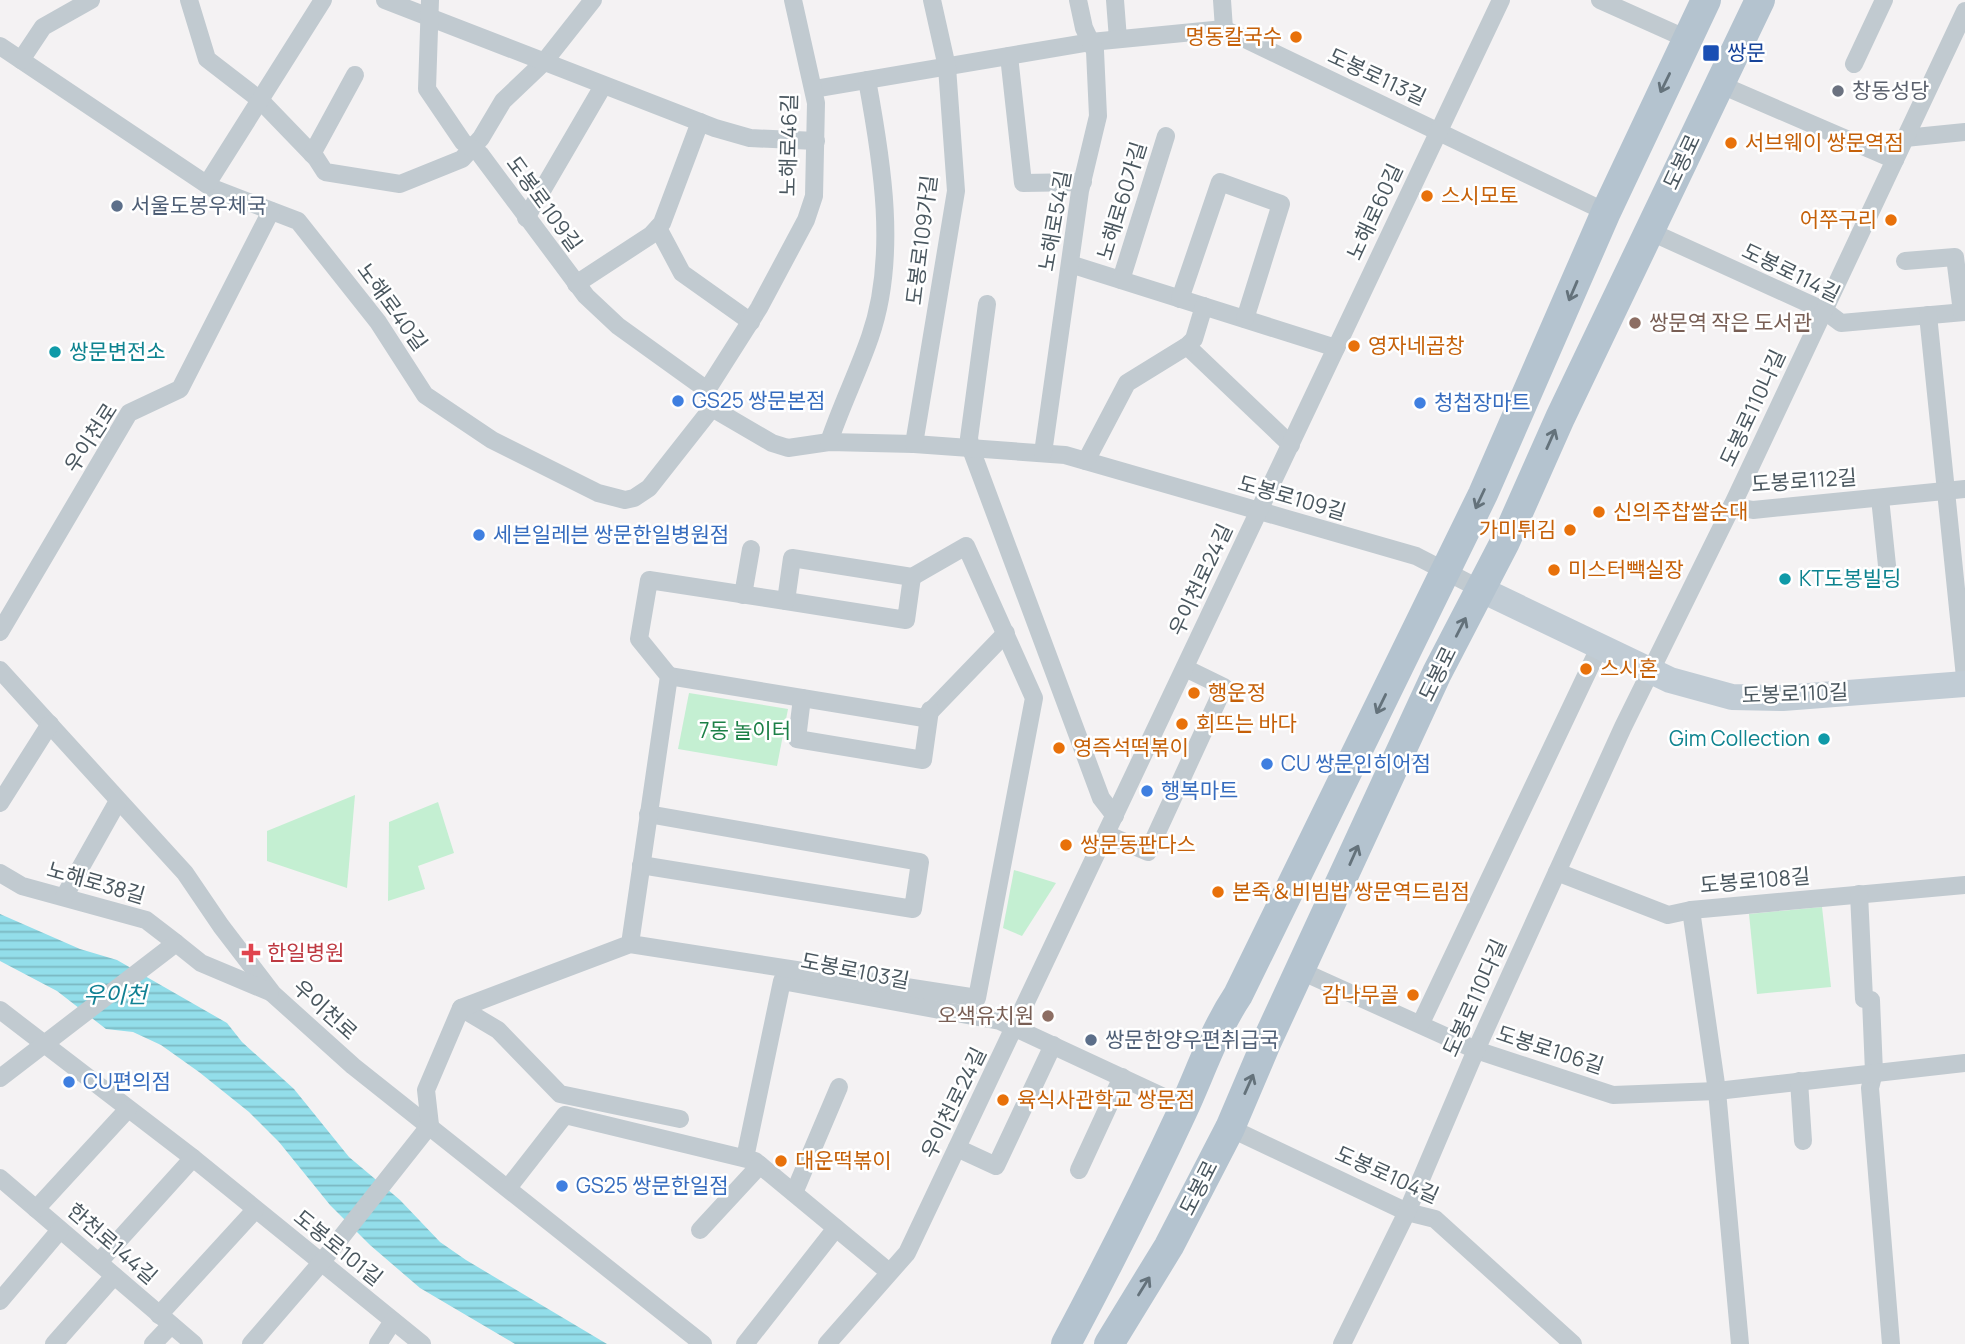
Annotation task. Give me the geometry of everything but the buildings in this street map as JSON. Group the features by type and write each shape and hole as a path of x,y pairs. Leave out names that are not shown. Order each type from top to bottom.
{"main road":[{"name":"도봉로","path":"1066,1344 1112,1258 1185,1107 1222,1018 1238,995 1310,852 1483,494 1606,212 1706,0"},
{"name":"도봉로","path":"1109,1344 1169,1245 1230,1128 1267,1041 1432,684 1505,542 1760,0"}],"street":[{"path":"21,60 43,27 91,0"},
{"path":"189,0 207,59 260,100 312,154 325,172 400,184 461,159 481,138 503,101 544,62 593,0"},
{"path":"207,184 323,0"},
{"path":"385,0 429,20 700,122 750,138 816,141"},
{"name":"도봉로109길","path":"430,0 427,89 463,142 480,154 576,284 618,326 709,399 772,443 800,448 829,442 914,444 1043,453 1086,461 1416,556 1480,589"},
{"name":"노해로46길","path":"709,399 806,220 814,196 814,89 793,0"},
{"name":"도봉로109가길","path":"914,444 956,191 947,67 932,0"},
{"name":"노해로54길","path":"1043,453 1083,182 1098,116 1095,51 1084,28 1078,0"},
{"path":"1115,0 1118,39"},
{"path":"814,89 1091,42 1224,29 1222,0"},
{"name":"노해로60길","path":"1258,512 1501,0"},
{"path":"1600,0 1687,39"},
{"path":"1854,64 1884,0"},
{"name":"도봉로110나길","path":"1653,672 1965,11"},
{"name":"도봉로113길","path":"1224,29 1606,212"},
{"name":"노해로40길","path":"0,46 207,184 298,221 378,322 425,395 492,440 598,493 625,500 649,488 709,399"},
{"path":"1009,56 1023,183 1083,182"},
{"path":"312,154 355,75"},
{"path":"829,442 871,336 880,294 885,231 867,80"},
{"path":"1719,84 1895,160"},
{"path":"526,218 603,86"},
{"path":"576,284 658,228 700,122"},
{"path":"1905,138 1965,132"},
{"name":"노해로60가길","path":"1121,280 1166,136"},
{"path":"1180,299 1220,183 1281,204 1245,318"},
{"name":"우이천로","path":"0,632 129,413 180,389 271,211"},
{"path":"658,228 682,272 751,322"},
{"name":"도봉로114길","path":"1649,231 1825,311 1841,323 1964,312 1955,257 1905,261"},
{"name":"노해로60가길","path":"1070,264 1336,348"},
{"path":"987,304 969,438 971,449 1101,798 1115,816"},
{"path":"1086,461 1127,383 1194,339 1204,306"},
{"path":"1928,315 1956,490 1965,677"},
{"path":"1187,346 1291,445"},
{"name":"도봉로112길","path":"1732,506 1753,510 1956,490"},
{"name":"도봉로112길","path":"1880,498 1888,575"},
{"name":"우이천로24길","path":"827,1344 907,1252 1258,512"},
{"path":"251,1344 320,1264 430,1125 426,1090 461,1009 629,944 977,998 1034,698 966,546 912,577 792,558 786,601"},
{"path":"743,595 751,549"},
{"path":"912,577 906,620 649,580 639,639 669,676 924,718 1006,633"},
{"name":"도봉로110길","path":"1480,589 1653,672 1703,691 1757,699 1965,684"},
{"path":"1421,1023 1600,646"},
{"name":"우이천로24길","path":"1106,834 1148,852 1224,688 1185,668"},
{"name":"우이천로","path":"0,670 185,873 221,926 274,994 353,1066 703,1344"},
{"name":"도봉로110다길","path":"1342,1344 1408,1212 1476,1050 1623,727 1653,672"},
{"path":"629,944 669,676"},
{"path":"802,698 797,739 923,760 930,710"},
{"path":"0,803 50,724"},
{"path":"64,897 118,801"},
{"path":"641,865 913,909 920,862 648,814"},
{"name":"도봉로108길","path":"1557,872 1668,915 1691,910 1965,885"},
{"name":"노해로38길","path":"0,873 22,886 146,920 201,963 274,994"},
{"path":"1859,894 1864,999 1871,1000 1874,1072 1870,1088 1891,1344"},
{"path":"1691,910 1717,1091 1740,1344"},
{"path":"0,1078 174,944"},
{"name":"도봉로106길","path":"1301,971 1476,1050 1613,1096 1717,1091 1965,1063"},
{"name":"도봉로103길","path":"753,1161 782,981 1000,1021 1185,1107"},
{"path":"461,1009 498,1030 560,1094 680,1119"},
{"name":"도봉로101길","path":"0,1010 193,1158 320,1264 422,1344"},
{"path":"957,1148 996,1166 1053,1045"},
{"path":"1079,1170 1122,1077"},
{"path":"1799,1081 1803,1141"},
{"path":"794,1193 839,1087"},
{"path":"36,1209 128,1109"},
{"path":"508,1188 565,1115 753,1161 888,1272"},
{"name":"도봉로104길","path":"1230,1128 1408,1212 1435,1219 1573,1344"},
{"path":"99,1262 193,1158"},
{"path":"701,1230 753,1161"},
{"name":"한천로144길","path":"2,1183 194,1344"},
{"path":"153,1344 165,1320 254,1210"},
{"path":"745,1344 836,1228"},
{"path":"0,1301 60,1230"},
{"path":"54,1344 114,1276"},
{"path":"378,1344 393,1321"}],"green space":[{"name":"7동 놀이터","path":"689,693 788,709 777,766 678,749"},
{"path":"355,795 347,888 267,861 267,831"},
{"path":"438,802 454,853 418,866 425,889 388,901 389,822"},
{"path":"1014,870 1056,883 1022,936 1003,928"},
{"path":"1822,907 1831,987 1757,994 1749,914"}],"water":[{"name":"우이천","path":"0,914 80,949 117,960 227,1023 242,1042 294,1089 349,1157 400,1200 440,1242 607,1344 515,1344 420,1288 370,1245 330,1205 279,1142 249,1112 199,1072 161,1045 133,1032 106,1029 57,991 0,961"}],"place":[{"name":"명동칼국수","path":"1296,37"},
{"name":"쌍문","path":"1711,53"},
{"name":"창동성당","path":"1838,91"},
{"name":"서브웨이 쌍문역점","path":"1731,143"},
{"name":"스시모토","path":"1427,196"},
{"name":"서울도봉우체국","path":"117,206"},
{"name":"어쭈구리","path":"1891,220"},
{"name":"쌍문역 작은 도서관","path":"1635,323"},
{"name":"영자네곱창","path":"1354,346"},
{"name":"쌍문변전소","path":"55,352"},
{"name":"GS25 쌍문본점","path":"678,401"},
{"name":"청첩장마트","path":"1420,403"},
{"name":"신의주찹쌀순대","path":"1599,512"},
{"name":"가미튀김","path":"1570,530"},
{"name":"세븐일레븐 쌍문한일병원점","path":"479,535"},
{"name":"미스터빽실장","path":"1554,570"},
{"name":"KT도봉빌딩","path":"1785,579"},
{"name":"스시혼","path":"1586,669"},
{"name":"행운정","path":"1194,693"},
{"name":"회뜨는 바다","path":"1182,724"},
{"name":"Gim Collection","path":"1824,739"},
{"name":"영즉석떡볶이","path":"1059,748"},
{"name":"CU 쌍문인히어점","path":"1267,764"},
{"name":"행복마트","path":"1147,791"},
{"name":"쌍문동판다스","path":"1066,845"},
{"name":"본죽＆비빔밥 쌍문역드림점","path":"1218,892"},
{"name":"한일병원","path":"251,953"},
{"name":"감나무골","path":"1413,995"},
{"name":"오색유치원","path":"1048,1016"},
{"name":"쌍문한양우편취급국","path":"1091,1040"},
{"name":"CU편의점","path":"69,1082"},
{"name":"육식사관학교 쌍문점","path":"1003,1100"},
{"name":"대운떡볶이","path":"781,1161"},
{"name":"GS25 쌍문한일점","path":"562,1186"}]}
